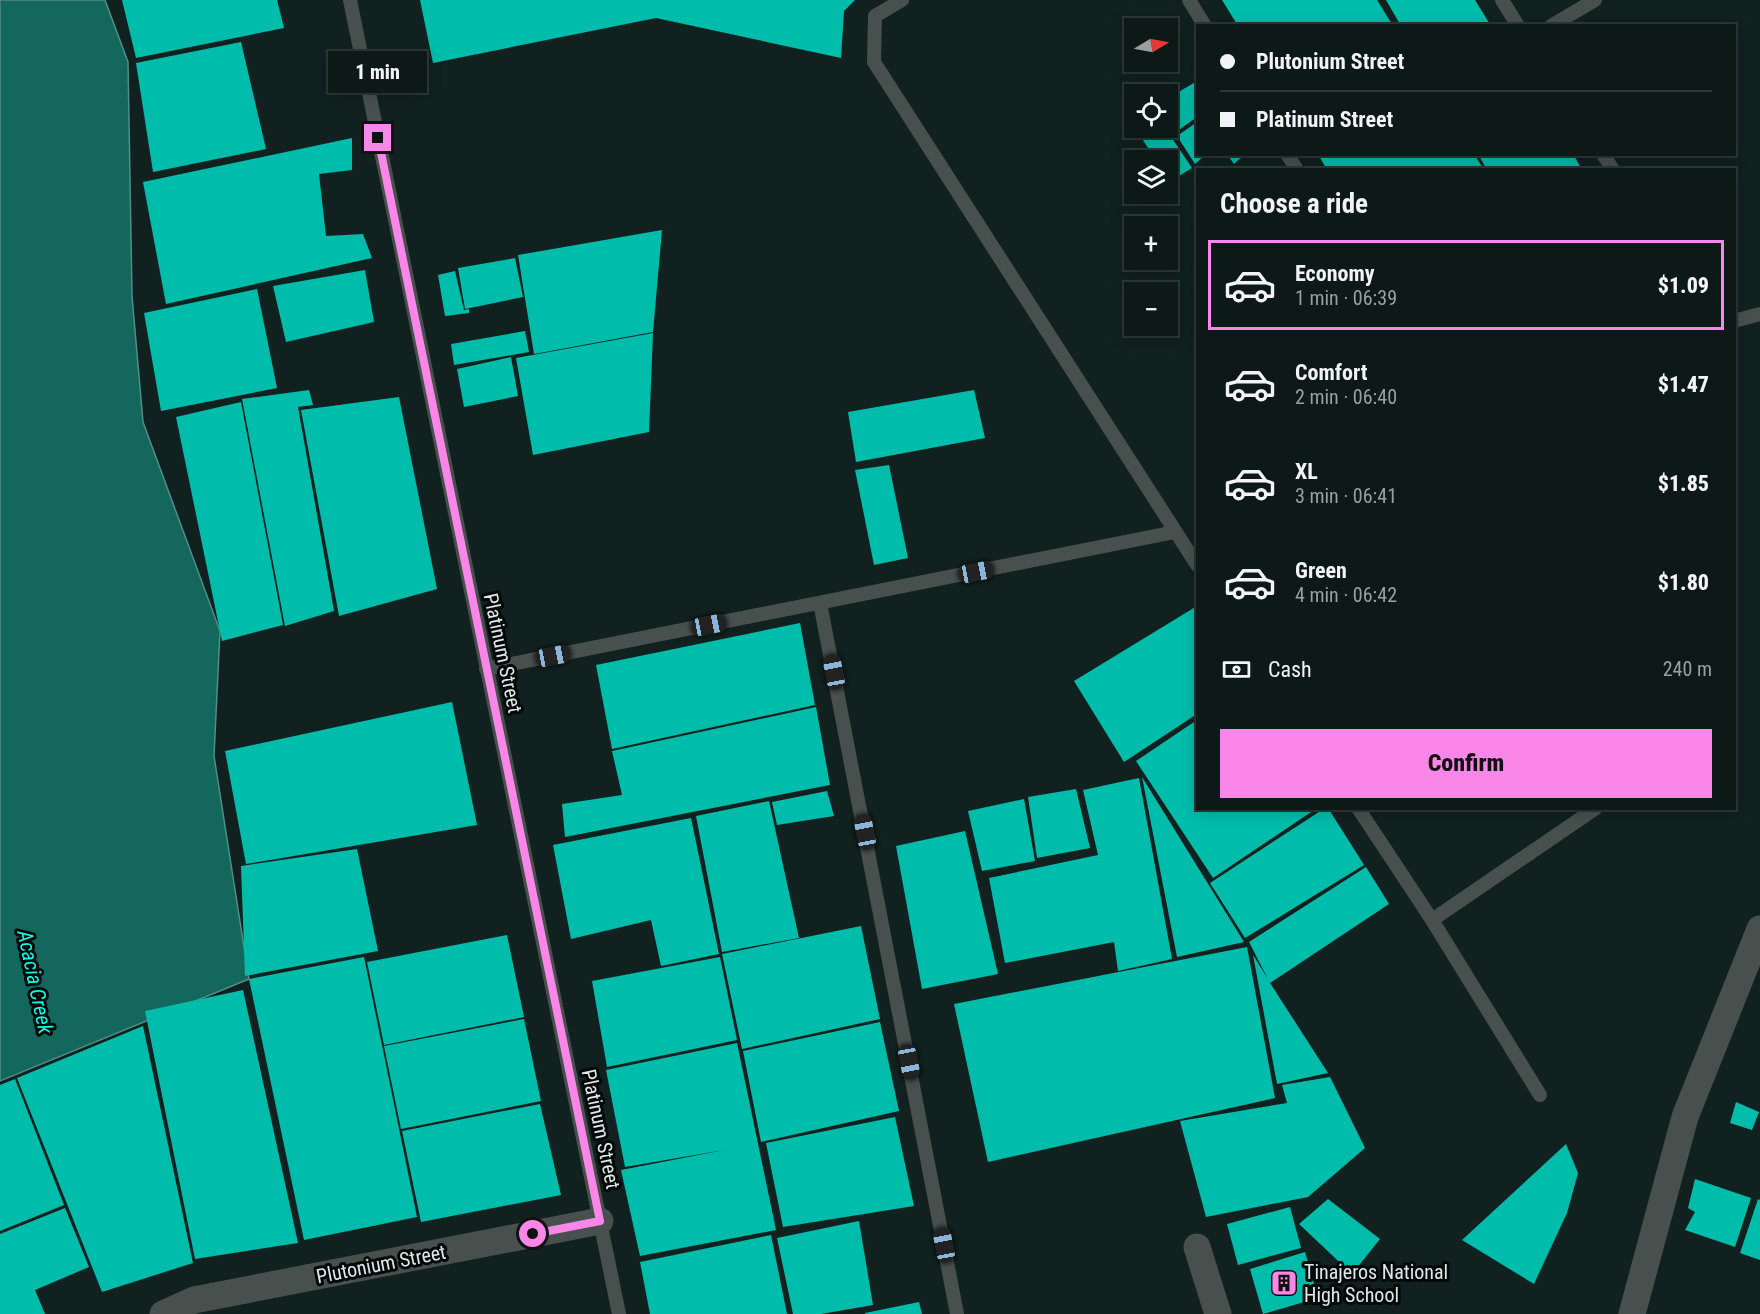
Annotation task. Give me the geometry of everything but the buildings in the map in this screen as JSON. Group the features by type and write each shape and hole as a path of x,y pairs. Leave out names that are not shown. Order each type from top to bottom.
{"street":[{"path":"1632,1314 1685,1117 1760,929"},
{"name":"Plutonium Street","path":"163,1314 194,1300 600,1221"},
{"path":"1197,1247 1218,1314"}],"lane":[{"name":"Platinum Street","path":"350,0 619,1314"},
{"path":"902,0 875,16 874,62 1196,564"},
{"path":"1188,0 1204,24"},
{"path":"1502,0 1517,24"},
{"path":"1554,24 1595,0"},
{"path":"1736,320 1760,314"},
{"path":"486,669 1175,532"},
{"path":"820,603 957,1314"},
{"path":"1359,810 1432,920 1540,1095"},
{"path":"1432,920 1593,810"}],"water":[{"name":"Acacia Creek","path":"0,0 105,0 128,62 132,296 143,422 220,631 214,756 249,979 0,1081"}],"place":[{"name":"Tinajeros National High School","path":"1284,1283"}],"route":[{"path":"378,138 600,1221 533,1234"}]}
